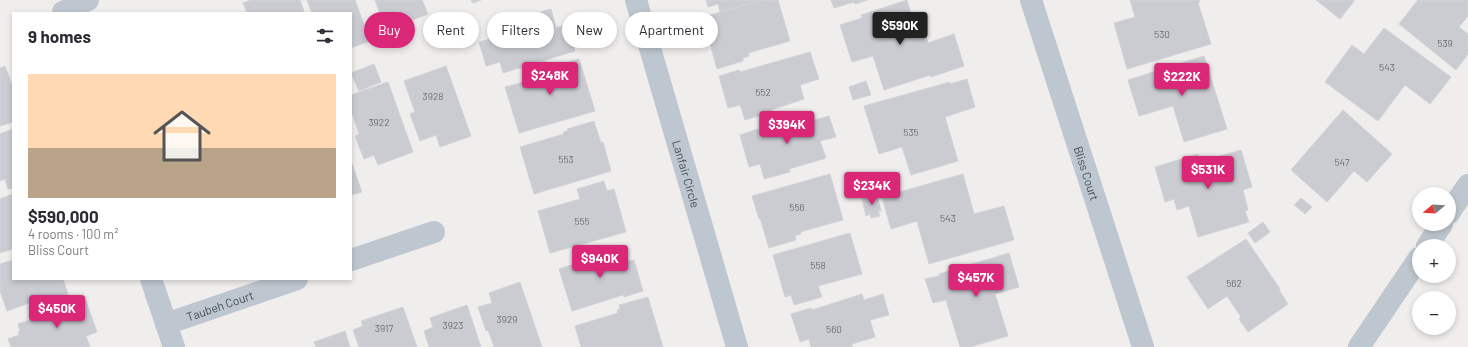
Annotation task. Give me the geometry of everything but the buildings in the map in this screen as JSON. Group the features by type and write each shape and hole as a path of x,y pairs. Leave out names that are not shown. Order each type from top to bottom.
{"street":[{"path":"63,12 88,0"},
{"name":"Lanfair Circle","path":"636,0 737,347"},
{"name":"Bliss Court","path":"1030,0 1143,347"},
{"path":"1456,203 1468,185"},
{"path":"352,260 434,232"},
{"path":"1360,347 1412,269"},
{"path":"151,280 174,347"},
{"name":"Taubeh Court","path":"166,324 294,280"}]}
